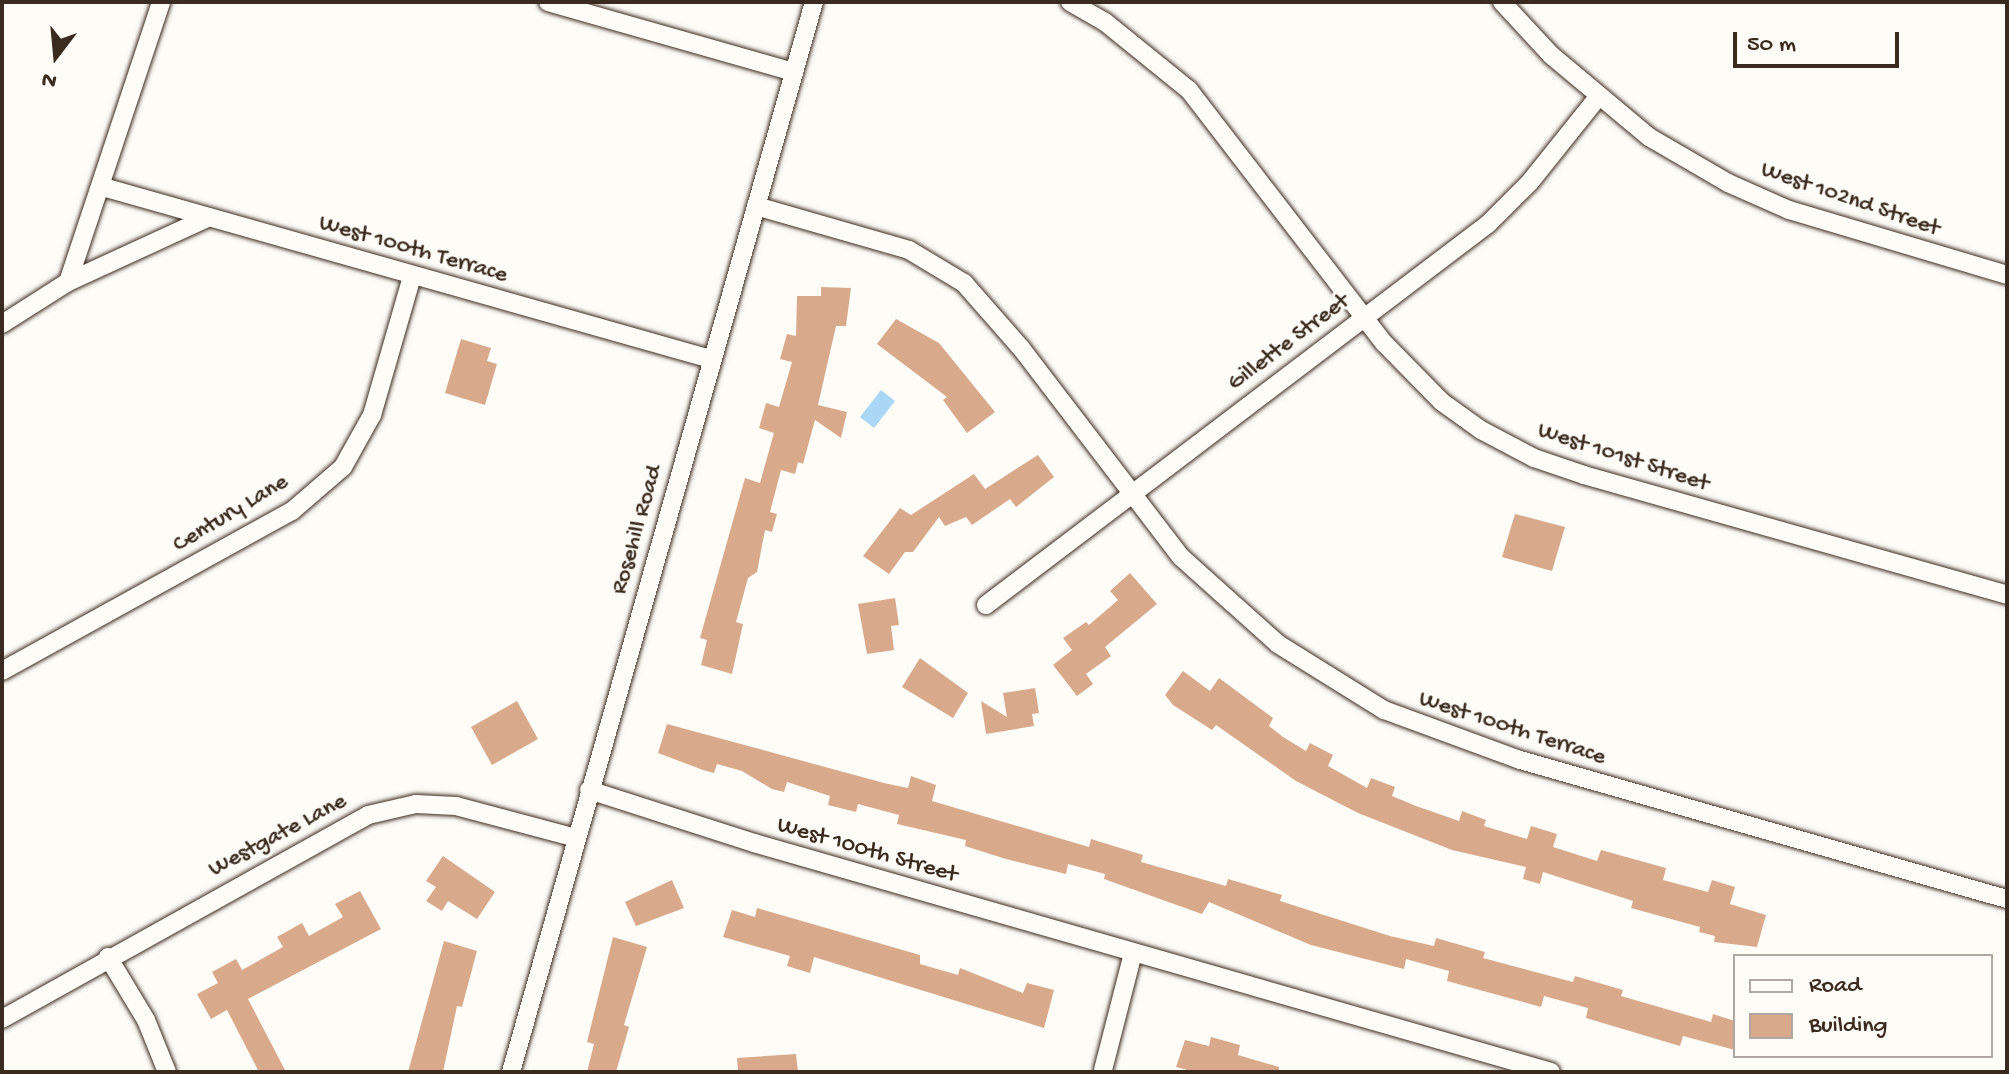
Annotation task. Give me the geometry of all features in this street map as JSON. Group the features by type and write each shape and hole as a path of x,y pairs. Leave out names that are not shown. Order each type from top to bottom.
{"street":[{"path":"68,282 103,187 161,2"},
{"path":"548,2 794,72"},
{"name":"Rosehill Road","path":"511,1072 814,2"},
{"name":"West 101st Street","path":"1070,2 1148,53 1189,90 1364,317 1442,402 1534,458 2007,595"},
{"name":"West 102nd Street","path":"1502,2 1551,55 1649,137 1728,183 1789,210 2007,275"},
{"name":"Gillette Street","path":"986,605 1488,224 1530,182 1599,96"},
{"name":"West 100th Terrace","path":"103,187 711,359"},
{"name":"West 100th Terrace","path":"756,206 909,250 964,283 1021,348 1130,493 1217,593 1314,670 1384,710 1520,760 2007,899"},
{"path":"2,324 68,282 209,217"},
{"name":"Century Lane","path":"2,671 292,511 343,467 372,415 412,276"},
{"name":"West 100th Street","path":"589,790 1490,1064 1551,1072"},
{"name":"Westgate Lane","path":"2,1019 108,957 368,815 416,804 456,806 576,838"},
{"path":"1103,1070 1133,953"},
{"path":"108,957 156,1040 167,1072"}],"water":[{"path":"881,390 895,401 874,428 860,417"}],"building":[{"path":"821,287 851,288 846,326 836,326 818,405 847,412 841,438 815,420 803,464 798,462 795,474 781,470 770,512 777,514 772,532 765,530 757,572 748,578 736,622 743,624 732,674 701,665 707,640 700,638 745,478 760,483 774,433 759,428 766,403 779,407 792,362 780,359 787,334 796,336 797,296 821,296"},
{"path":"896,319 939,343 995,412 967,433 943,400 947,397 877,344"},
{"path":"461,339 491,348 487,361 497,364 485,405 445,393"},
{"path":"1038,455 1054,477 1016,507 1010,499 972,525 966,517 945,526 939,517 913,552 905,552 889,574 863,556 900,508 911,515 974,474 985,489"},
{"path":"1515,514 1565,527 1552,571 1502,557"},
{"path":"1130,573 1157,604 1105,647 1111,656 1086,674 1093,684 1077,696 1053,665 1072,650 1063,638 1086,622 1089,625 1118,600 1110,591"},
{"path":"895,598 899,625 891,626 894,650 867,654 858,604"},
{"path":"920,658 968,693 953,718 902,687"},
{"path":"1183,671 1210,691 1219,678 1273,718 1269,726 1283,737 1306,751 1310,743 1333,755 1328,766 1367,788 1371,778 1395,787 1392,796 1416,806 1459,821 1462,811 1486,820 1484,826 1527,839 1531,826 1557,834 1553,847 1597,861 1601,850 1666,868 1663,880 1708,892 1712,880 1735,887 1730,904 1766,915 1757,947 1714,942 1715,936 1699,932 1700,927 1631,908 1633,901 1543,872 1540,884 1523,879 1526,867 1452,850 1358,813 1296,781 1216,725 1212,730 1173,705 1165,695"},
{"path":"1035,688 1039,713 1032,714 1034,726 986,734 981,701 1007,717 1003,693"},
{"path":"517,701 538,739 492,765 471,727"},
{"path":"667,724 884,783 908,788 911,776 936,785 932,801 1089,847 1091,839 1143,855 1141,862 1226,886 1228,879 1282,895 1280,901 1390,936 1434,946 1436,938 1485,952 1483,958 1573,982 1575,976 1623,990 1621,996 1711,1022 1713,1014 1733,1020 1733,1049 1683,1036 1680,1046 1586,1018 1588,1008 1544,996 1541,1007 1447,981 1449,971 1406,959 1404,969 1311,945 1209,902 1202,914 1104,879 1105,874 1068,864 1066,874 1006,859 965,846 966,840 897,824 899,815 858,804 856,812 828,805 830,796 787,782 784,792 772,789 742,771 717,764 714,773 658,753"},
{"path":"443,856 495,892 477,919 448,901 442,911 426,901 436,887 426,881"},
{"path":"672,880 684,908 636,926 625,902"},
{"path":"360,891 381,929 248,999 286,1072 259,1072 227,1010 211,1019 197,994 218,983 212,972 236,959 242,970 283,947 277,937 302,923 309,936 343,917 335,904"},
{"path":"757,908 920,955 920,964 958,975 960,968 1023,993 1027,983 1054,990 1044,1028 814,957 810,973 787,966 790,956 723,937 732,910 755,917"},
{"path":"613,937 647,947 624,1025 629,1027 616,1072 587,1072 594,1044 587,1042"},
{"path":"444,941 477,951 462,1007 457,1006 443,1072 408,1072"},
{"path":"1211,1037 1240,1045 1238,1055 1279,1067 1279,1072 1195,1072 1176,1067 1185,1040 1209,1046"},
{"path":"796,1054 798,1072 738,1072 737,1058"}]}
